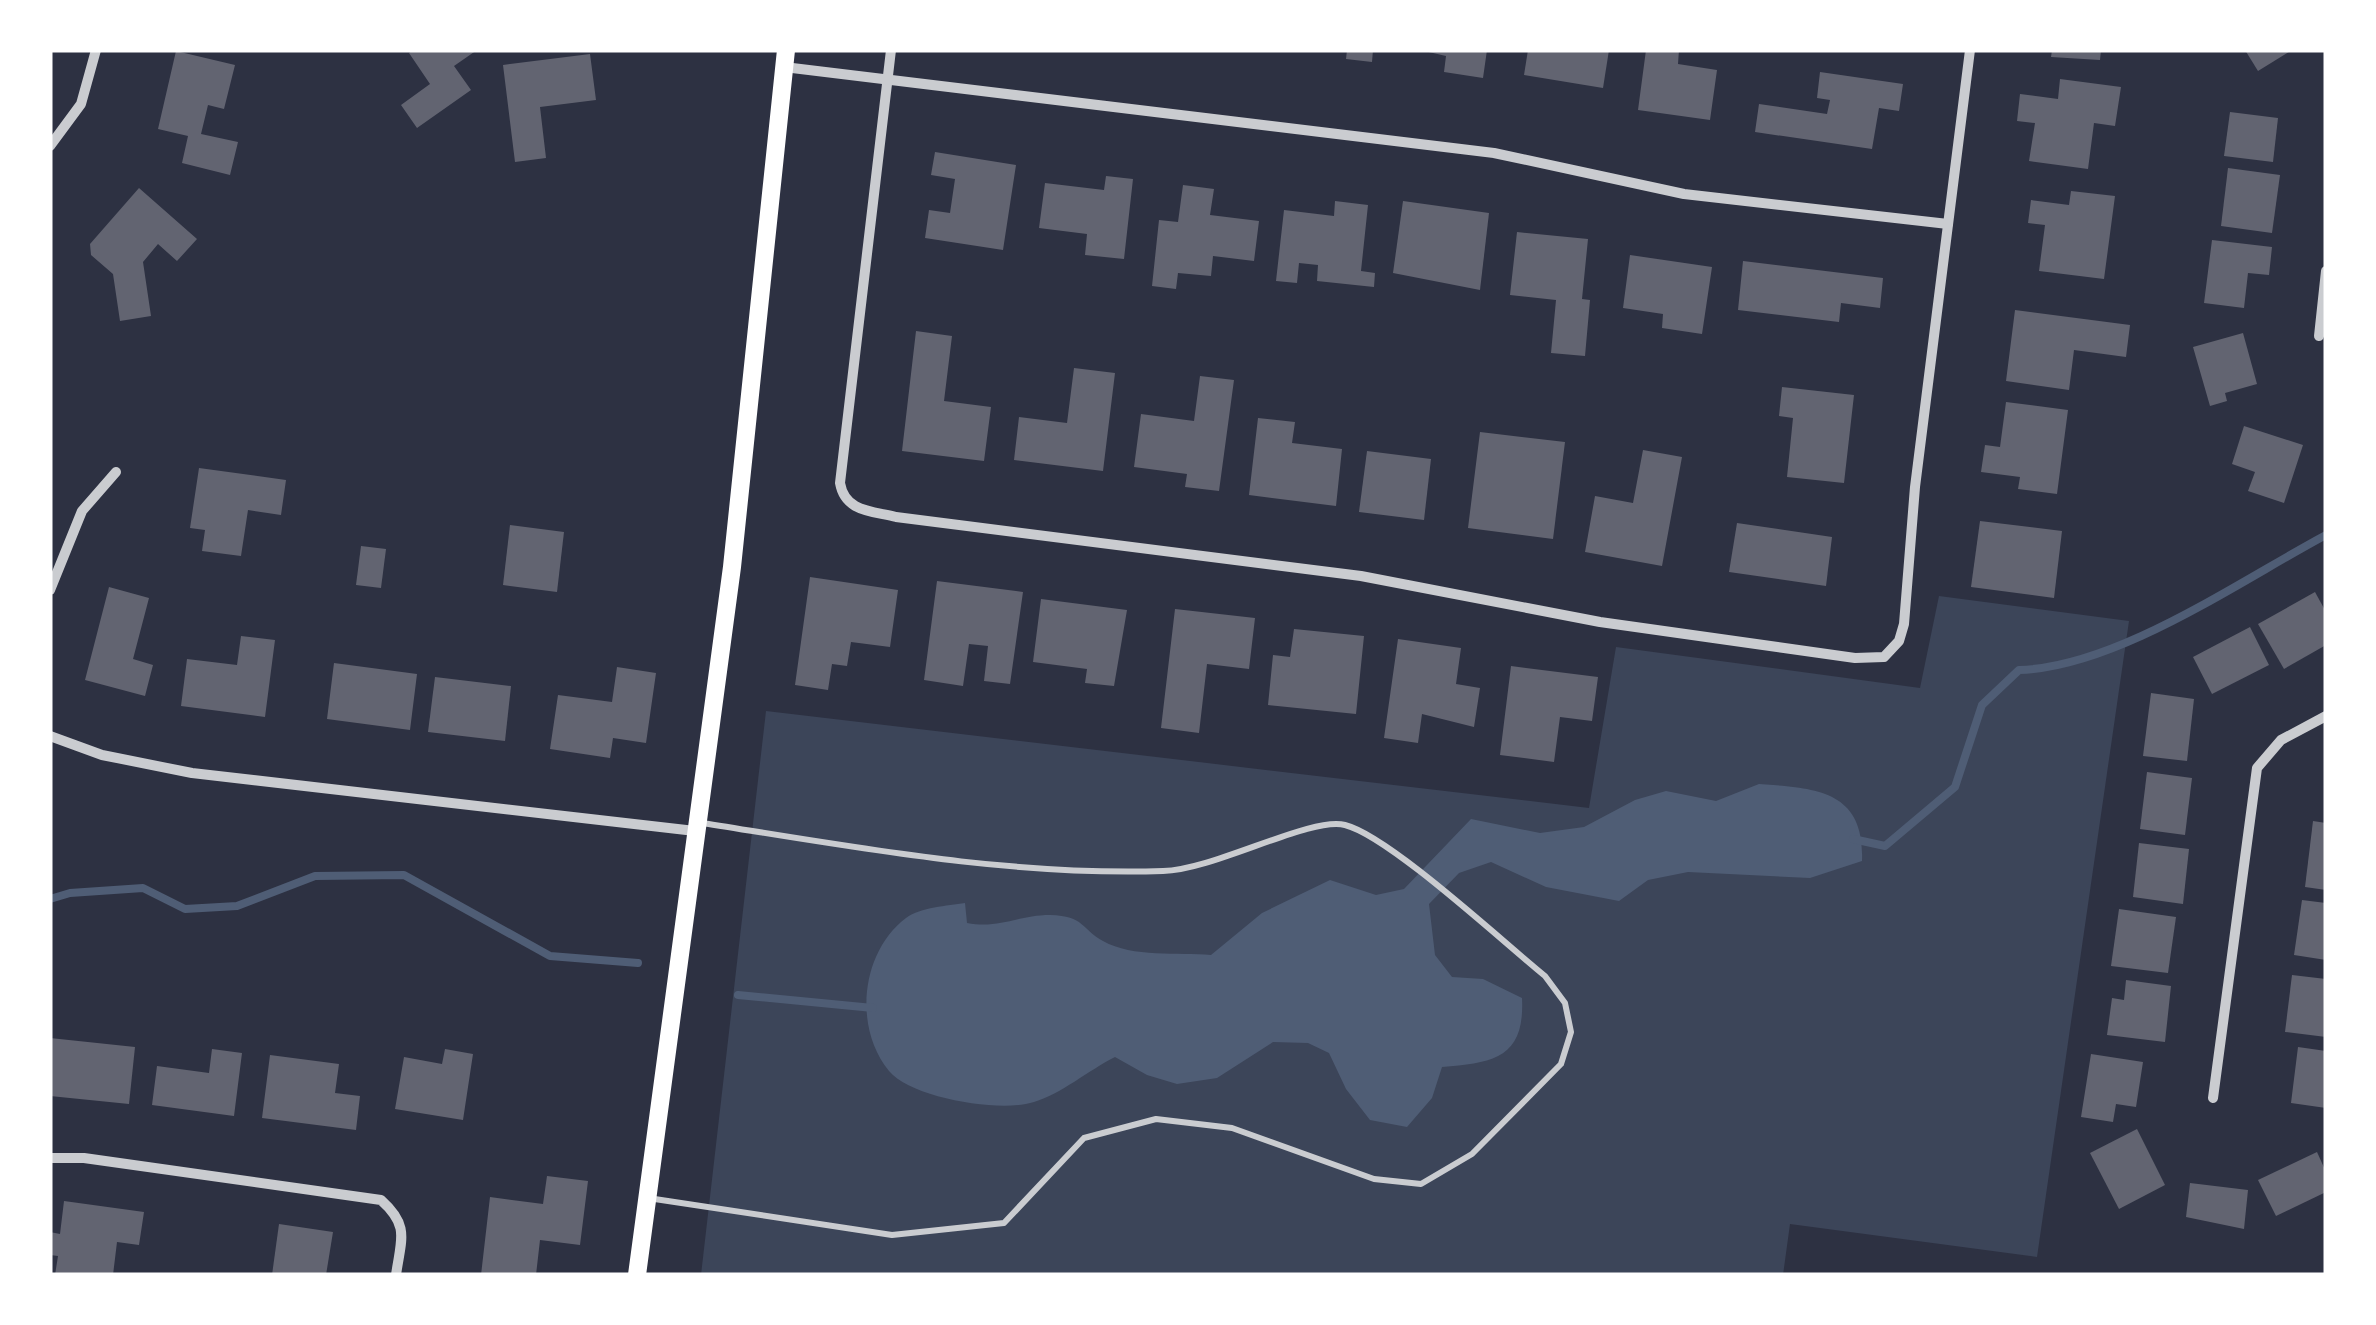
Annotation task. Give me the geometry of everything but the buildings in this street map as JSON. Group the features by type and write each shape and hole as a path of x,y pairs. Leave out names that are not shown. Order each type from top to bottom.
{"main road":[{"path":"637,1275 741,490 785,59"}],"street":[{"path":"50,146 81,104 96,50"},
{"path":"891,50 840,483 842,496 852,507 896,517 1361,576 1600,622 1855,658 1884,656 1899,641 1970,50"},
{"path":"785,59 888,80 1494,153 1684,194 1948,224"},
{"path":"2320,336 2326,271"},
{"path":"50,590 82,510 116,472"},
{"path":"2213,1098 2257,768 2281,740 2326,716"},
{"path":"50,736 102,755 192,773 696,826"},
{"path":"50,1158 84,1158 381,1200 400,1216 396,1275"}],"lane":[{"path":"648,1198 892,1235 1004,1223 1084,1138 1156,1120 1232,1128 1374,1179 1422,1184 1472,1154 1538,1089 1562,1064 1570,1032 1565,1003 1545,976 1378,840 1344,824 1317,825 1252,851 1166,872 952,863 696,826"}],"shaded area":[{"path":"1939,596 2129,621 2037,1257 1790,1224 1783,1275 701,1275 766,711 1589,808 1616,647 1920,688"},
{"path":"1759,784 1817,791 1846,806 1861,837 1862,861 1810,878 1688,872 1648,880 1619,901 1546,887 1491,862 1459,873 1429,904 1435,955 1452,977 1483,979 1522,998 1522,1018 1512,1045 1503,1053 1477,1063 1442,1067 1432,1098 1407,1127 1370,1120 1346,1089 1329,1053 1308,1043 1273,1042 1217,1078 1177,1084 1147,1075 1115,1057 1044,1098 1001,1106 936,1096 900,1081 889,1071 870,1033 867,991 879,950 906,918 927,909 965,903 967,923 979,924 1061,916 1076,921 1103,941 1128,950 1211,955 1262,913 1330,880 1376,895 1404,889 1471,819 1540,833 1584,827 1635,800 1666,791 1716,801"}],"waterway":[{"path":"1853,839 1885,846 1955,787 1982,705 2019,670 2057,665 2136,638 2326,535"},
{"path":"50,899 70,893 143,888 185,909 237,906 315,876 404,875 550,956 638,963"},
{"path":"738,995 873,1008"}]}
